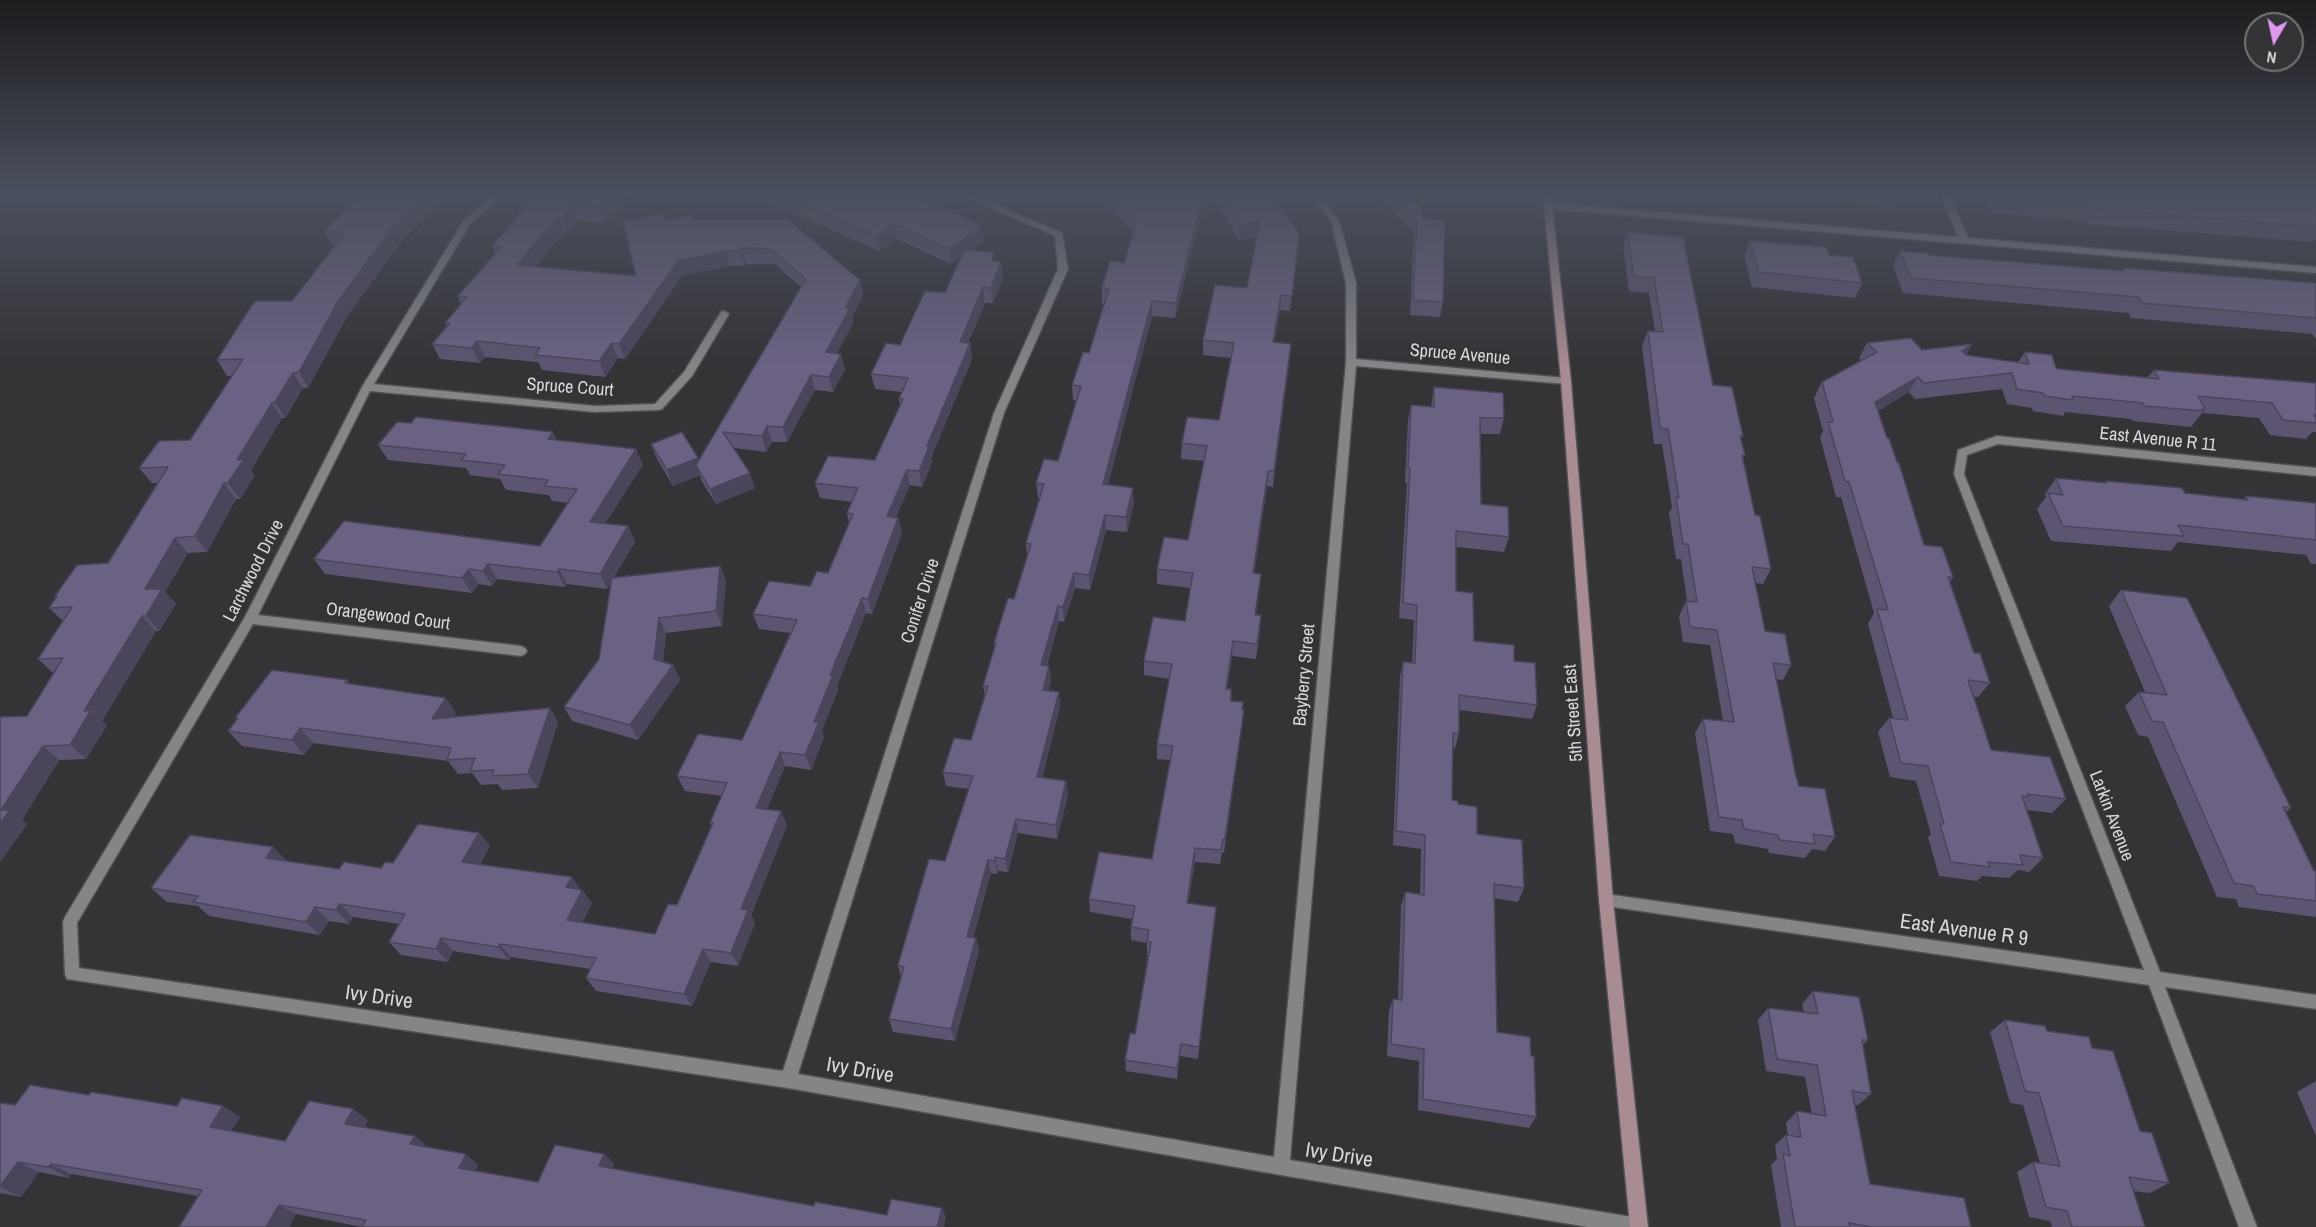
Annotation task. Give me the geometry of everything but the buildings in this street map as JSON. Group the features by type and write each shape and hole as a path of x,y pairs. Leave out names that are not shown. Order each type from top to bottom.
{"street":[{"name":"Larchwood Drive","path":"72,974 70,922 250,619 367,387 449,252"},
{"name":"Conifer Drive","path":"788,1080 999,413 1063,269 1061,252"},
{"name":"Bayberry Street","path":"1281,1167 1351,362 1351,283 1343,252"},
{"name":"5th Street East","path":"1553,252 1566,381 1606,900 1639,1227"},
{"path":"2108,252 2316,270"},
{"name":"Spruce Court","path":"367,387 596,409 658,407 688,374 724,314"},
{"name":"Spruce Avenue","path":"1351,362 1566,381"},
{"name":"East Avenue R 11","path":"1997,440 2316,472"},
{"name":"Larkin Avenue","path":"1997,440 1962,453 1959,474 2248,1227"},
{"name":"Orangewood Court","path":"250,619 521,651"},
{"name":"East Avenue R 9","path":"1606,900 2316,1002"},
{"name":"Ivy Drive","path":"72,974 788,1080 1281,1167 1639,1227"}]}
